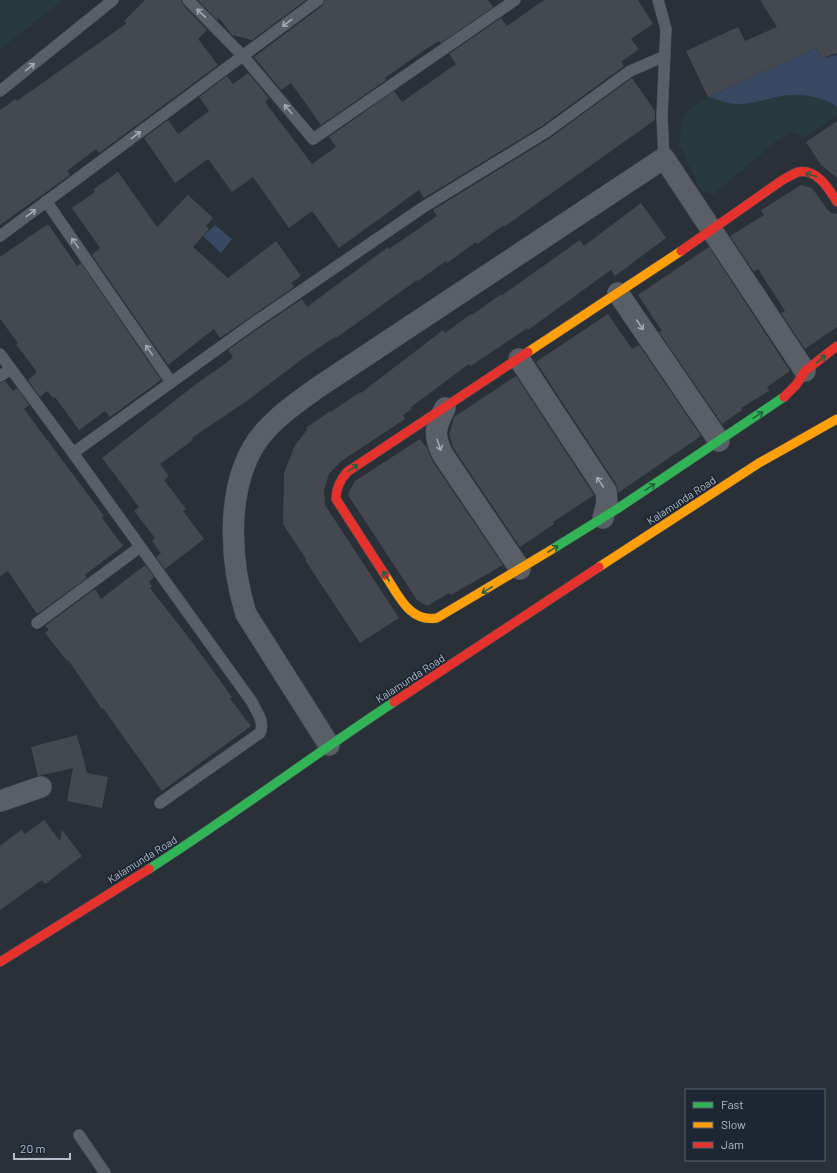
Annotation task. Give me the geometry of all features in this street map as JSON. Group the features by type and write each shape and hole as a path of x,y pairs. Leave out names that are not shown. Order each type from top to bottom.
{"street":[{"path":"329,745 246,614 240,594 235,556 234,506 239,482 250,456 265,431 316,388 664,158 713,229 805,371"},
{"path":"837,202 826,184 819,178 809,173 798,172 781,181 618,293 347,472 340,479 336,489 336,499 407,608 416,616 425,620 449,613 602,518 780,400 796,385 805,371 837,346"},
{"path":"618,293 719,441"},
{"path":"519,359 606,491 607,503 602,518"},
{"path":"450,405 438,422 436,434 437,443 443,455 520,569"},
{"name":"Kalamunda Road","path":"0,962 188,844 329,745 759,464 837,419"},
{"path":"0,801 41,786"}],"lane":[{"path":"0,91 113,0"},
{"path":"188,0 243,56 313,139 515,0"},
{"path":"0,236 318,0"},
{"path":"658,0 666,28 662,116 664,158"},
{"path":"73,453 171,382 422,208 546,132 630,71 665,56"},
{"path":"46,202 171,382"},
{"path":"0,354 252,702 261,719 262,727 260,733 160,803"},
{"path":"0,376 11,369"},
{"path":"37,623 140,547"},
{"path":"79,1135 105,1173"}],"green space":[{"path":"0,0 63,0 0,49"},
{"path":"783,94 819,97 837,107 837,116 805,137 791,132 775,142 714,194 707,193 700,189 679,144 682,120 691,107 708,97 740,104 763,101"}],"water":[{"path":"816,48 822,58 837,55 837,107 830,102 821,99 797,95 779,96 742,104 729,103 708,97"},
{"path":"215,225 232,239 221,253 203,236"}],"building":[{"path":"145,0 181,0 183,5 207,30 198,39 218,65 99,153 96,149 67,171 70,175 0,225 0,110 16,99 17,101 127,23 124,21"},
{"path":"198,0 306,0 252,40 232,35 219,18 217,20"},
{"path":"325,0 488,0 493,7 441,43 439,41 426,49 385,78 386,80 321,125 291,83 281,90 254,57 322,6"},
{"path":"544,0 638,0 653,24 631,39 639,49 621,62 624,66 542,126 424,198 419,190 339,248 312,211 289,228 253,177 232,192 208,159 175,183 144,138 168,120 178,134 209,111 199,97 227,76 233,84 248,73 269,98 265,102 312,164 336,147 329,137 394,91 402,102 456,64 449,54 501,18 507,26"},
{"path":"760,0 837,0 837,53 822,58 816,48 708,97 686,51 738,27 745,41 777,27"},
{"path":"632,78 655,111 655,120 505,226 504,225 477,244 476,242 447,263 446,261 336,338 335,337 305,357 248,400 192,438 193,440 160,464 169,476 164,480 186,509 183,511 204,539 165,569 156,557 161,553 152,541 155,538 134,511 139,507 102,458 196,384 233,357 228,350 302,299 307,307 388,247 389,249 437,216 433,210 550,138"},
{"path":"837,121 837,178 821,165 806,142"},
{"path":"118,172 157,227 188,195 213,218 206,226 209,229 193,247 228,278 276,241 301,276 291,283 294,287 220,338 214,329 168,365 92,255 100,248 72,208 95,192 94,189"},
{"path":"801,185 812,188 827,209 831,213 837,214 837,327 805,349 781,313 785,311 758,269 754,272 730,236 764,215 761,210"},
{"path":"641,203 666,238 615,276 611,270 528,330 527,328 471,366 469,364 411,407 412,409 403,415 405,419 340,462 329,474 324,490 325,505 399,618 360,643 283,524 284,473 295,445 307,430 306,428 330,411 331,412 360,392 361,393 443,330 445,333 471,314 472,315 500,295 501,296 580,240 584,246"},
{"path":"48,224 77,266 81,263 161,380 110,417 105,411 79,430 55,397 53,398 47,391 40,397 28,380 37,372 0,319 0,257"},
{"path":"709,247 790,371 767,387 769,391 741,408 742,410 722,424 659,332 662,331 638,295"},
{"path":"608,314 632,349 639,345 701,436 618,493 616,484 536,362"},
{"path":"516,376 594,495 553,522 554,524 520,547 454,449 449,435 454,417"},
{"path":"5,381 13,391 17,388 29,405 24,409 104,516 102,518 123,546 85,575 87,578 37,614 8,571 0,576 0,383"},
{"path":"420,439 426,446 433,462 503,565 451,595 449,593 427,606 417,600 348,495 355,481"},
{"path":"145,565 154,577 149,582 152,586 150,588 192,642 232,697 230,699 251,726 162,791 68,660 67,661 45,633 49,630 45,626 95,589 101,599"},
{"path":"77,735 87,773 108,777 102,808 67,801 73,768 38,776 31,747"},
{"path":"44,820 60,841 62,830 82,856 45,884 42,880 0,910 0,846 21,830 25,834"}],"traffic: fast":[{"path":"551,550 617,509 784,397"},
{"path":"149,869 394,702"}],"traffic: slow":[{"path":"528,352 681,251"},
{"path":"599,567 759,463 837,419"},
{"path":"385,575 405,606 412,612 427,618 437,618 551,550"}],"traffic: jam":[{"path":"681,251 781,181 798,172 811,173 817,176 837,202"},
{"path":"784,397 796,385 805,371 837,346"},
{"path":"385,575 336,499 339,484 342,478 347,472 528,352"},
{"path":"394,702 599,567"},
{"path":"0,962 149,869"}]}
